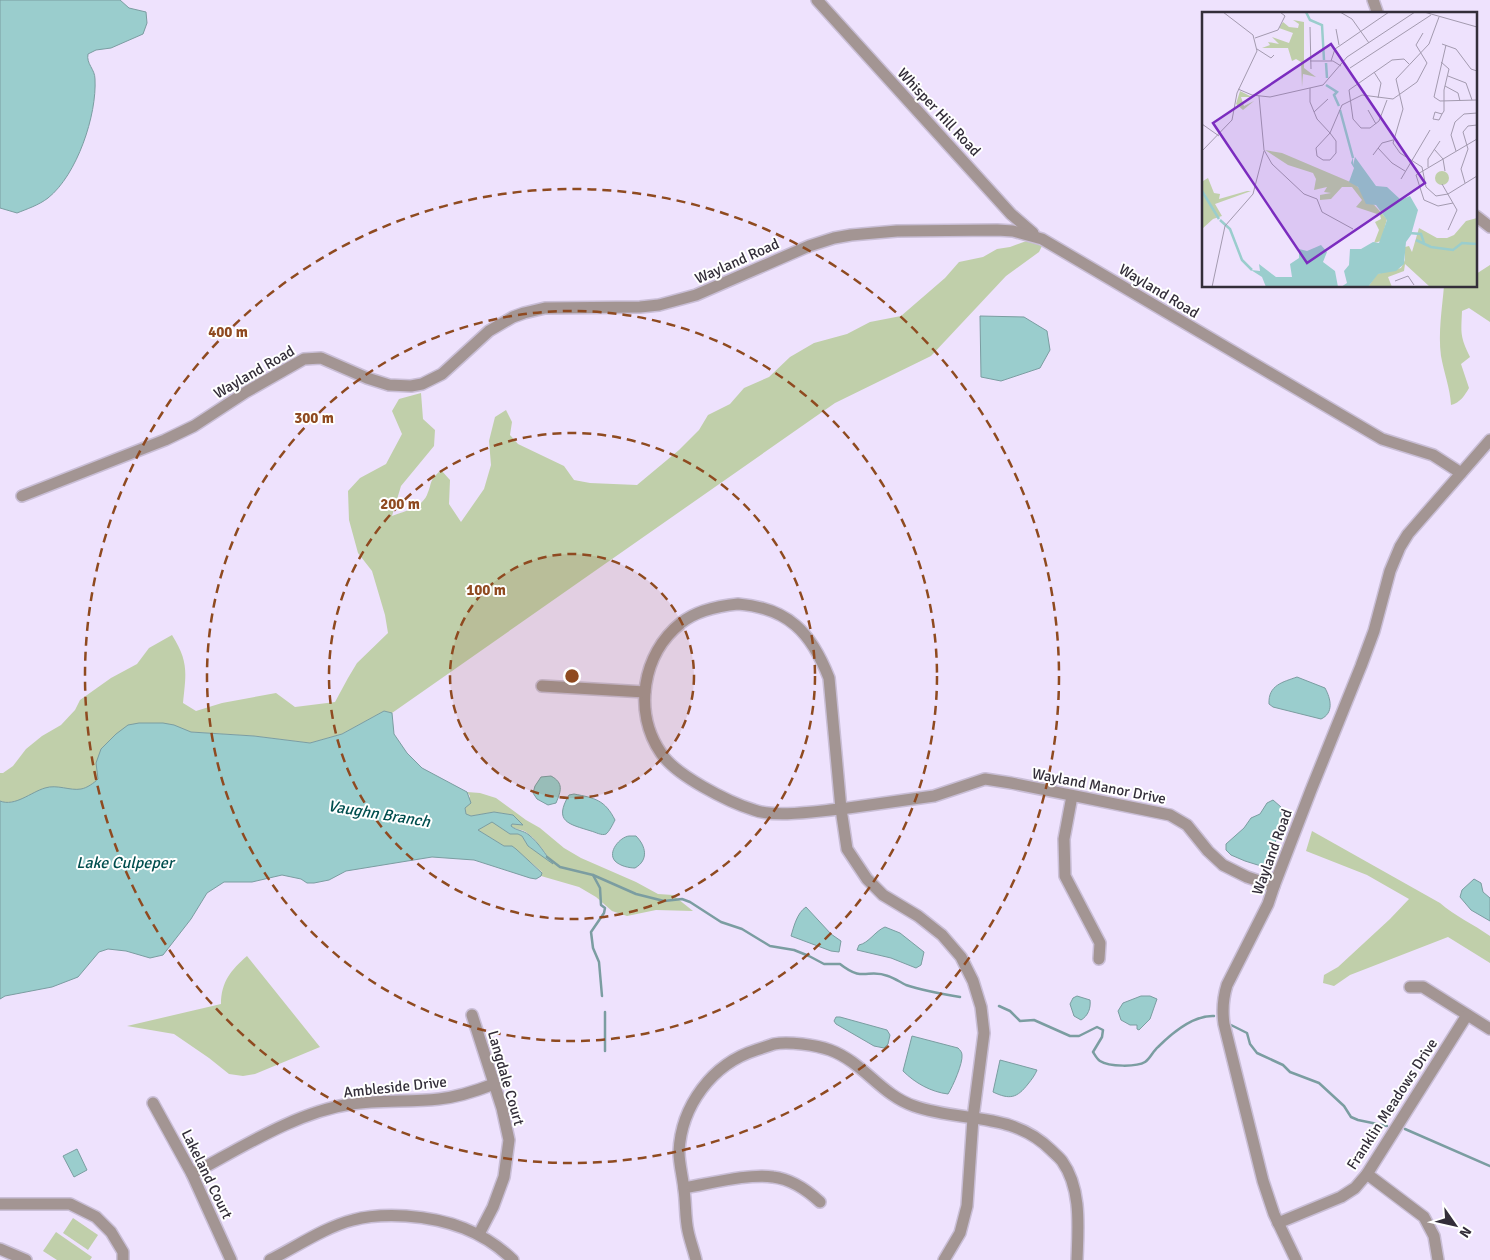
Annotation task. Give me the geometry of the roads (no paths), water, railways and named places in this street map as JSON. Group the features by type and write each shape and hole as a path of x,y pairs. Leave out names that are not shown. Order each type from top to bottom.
{"street":[{"name":"Whisper Hill Road","path":"817,0 1011,214 1028,230 1042,239"},
{"path":"1478,218 1490,227"},
{"name":"Wayland Road","path":"22,496 165,440 194,426 255,387 304,359 321,358 367,378 389,385 411,386 422,384 442,374 489,331 524,313 545,308 640,307 678,301 696,296 809,246 834,238 897,231 997,230 1028,234 1042,239 1382,439 1433,455 1461,473"},
{"name":"Wayland Road","path":"1296,1260 1278,1223 1263,1181 1224,1024 1222,1007 1227,985 1268,904 1364,659 1397,553 1408,534 1490,440"},
{"name":"Wayland Manor Drive","path":"944,1260 960,1233 967,1206 972,1118 984,1034 981,1007 973,981 960,957 942,935 918,916 883,895 867,880 847,849 841,809 829,678 814,646 804,633 776,612 756,606 738,604 720,606 694,615 682,622 670,633 657,650 647,672 645,692 647,722 661,754 673,766 694,781 727,799 755,811 794,813 841,809 912,800 934,796 984,779 1170,815 1186,825 1223,866 1247,878 1274,886"},
{"path":"542,686 645,692"},
{"path":"1072,796 1064,839 1065,876 1100,943 1099,959"},
{"path":"1410,987 1423,987 1490,1029"},
{"name":"Langdale Court","path":"472,1015 502,1108 509,1140 504,1176 493,1207 479,1234"},
{"name":"Franklin Meadows Drive","path":"1278,1223 1341,1197 1355,1188 1366,1174 1467,1015"},
{"path":"696,1260 688,1231 679,1153 683,1129 691,1106 706,1084 724,1065 744,1054 776,1044 808,1045 829,1050 852,1060 894,1097 913,1106 932,1112 1015,1126 1040,1138 1062,1161 1073,1185 1078,1213 1078,1260"},
{"name":"Ambleside Drive","path":"192,1174 276,1130 316,1112 352,1104 440,1099 470,1093 494,1084"},
{"name":"Lakeland Court","path":"154,1102 192,1174 231,1260"},
{"path":"1366,1174 1424,1217 1434,1236 1438,1260"},
{"path":"684,1188 747,1178 773,1177 808,1191 820,1202"},
{"path":"0,1204 70,1204 96,1216 111,1232 122,1252 123,1260"},
{"path":"270,1260 338,1225 370,1216 382,1215 426,1218 459,1225 479,1234 503,1250 513,1260"},
{"path":"0,1249 26,1260"}],"water":[{"path":"0,0 120,0 129,8 146,12 147,23 143,34 111,48 96,50 88,54 88,61 95,75 95,94 89,126 76,160 68,175 48,198 37,205 17,213 0,208"},
{"path":"980,316 1024,317 1047,331 1050,350 1040,368 1001,381 981,377"},
{"path":"1297,677 1325,688 1329,697 1330,709 1321,719 1273,707 1269,704 1271,692 1277,685"},
{"name":"Lake Culpeper","path":"384,711 392,713 394,734 407,753 422,768 467,792 471,803 465,808 466,814 471,816 494,812 513,815 523,825 512,824 511,826 527,833 533,838 553,864 528,846 522,836 510,834 492,822 478,830 504,846 512,846 542,873 541,876 536,879 530,878 474,860 432,857 346,871 329,880 314,883 307,883 301,879 282,875 252,882 224,882 207,893 191,919 163,955 150,958 126,951 108,949 99,952 78,977 52,987 5,996 0,999 0,801 17,801 50,787 77,789 90,785 98,779 96,763 101,749 128,725 163,723 191,732 254,736 310,743 342,734"},
{"path":"551,776 560,784 560,791 556,803 548,805 537,799 533,793 541,777"},
{"path":"574,794 599,801 611,813 615,820 606,834 576,826 566,821 563,816 564,804 569,795"},
{"path":"1273,800 1281,807 1281,827 1265,864 1261,866 1231,855 1226,850 1226,844 1244,828 1251,818 1260,814 1267,803"},
{"path":"629,836 636,836 644,848 644,857 635,868 619,864 613,857 614,849 619,842"},
{"path":"1474,879 1481,883 1483,892 1490,898 1490,921 1471,910 1460,897 1462,890"},
{"path":"806,907 831,934 841,941 839,952 831,951 791,936 798,916"},
{"path":"885,927 900,933 924,952 921,965 916,968 891,958 857,950 859,945 866,942"},
{"path":"1077,996 1090,1000 1086,1016 1081,1020 1074,1016 1070,1004 1073,998"},
{"path":"1141,996 1150,996 1157,999 1150,1019 1139,1030 1137,1025 1130,1025 1121,1020 1118,1011 1123,1003"},
{"path":"836,1017 887,1030 890,1035 888,1044 884,1048 874,1046 836,1024 834,1021"},
{"path":"912,1036 958,1048 961,1051 961,1063 948,1094 924,1086 903,1071"},
{"path":"1000,1060 1037,1070 1028,1084 1017,1095 1009,1097 993,1092"},
{"path":"77,1149 87,1170 74,1177 63,1156"}],"waterway":[{"name":"Vaughn Branch","path":"547,857 560,867 593,875 636,894 664,901 682,899 690,902 721,922 742,929 770,946 794,950 824,964 840,964 855,973 881,974 906,985 960,997"},
{"path":"593,875 600,888 601,905 605,908 604,913 591,932 593,948 599,962 602,996"},
{"name":"Vaughn Branch","path":"999,1006 1010,1011 1020,1021 1034,1020 1070,1036 1079,1036 1097,1027 1103,1030 1102,1037 1093,1052 1096,1057 1104,1063 1123,1066 1145,1062 1156,1049 1183,1026 1198,1018 1214,1016"},
{"path":"605,1012 605,1051"},
{"name":"Vaughn Branch","path":"1231,1025 1247,1033 1250,1044 1257,1053 1283,1065 1290,1072 1319,1083 1344,1106 1351,1117 1387,1126"},
{"name":"Vaughn Branch","path":"1405,1129 1490,1166"}]}
